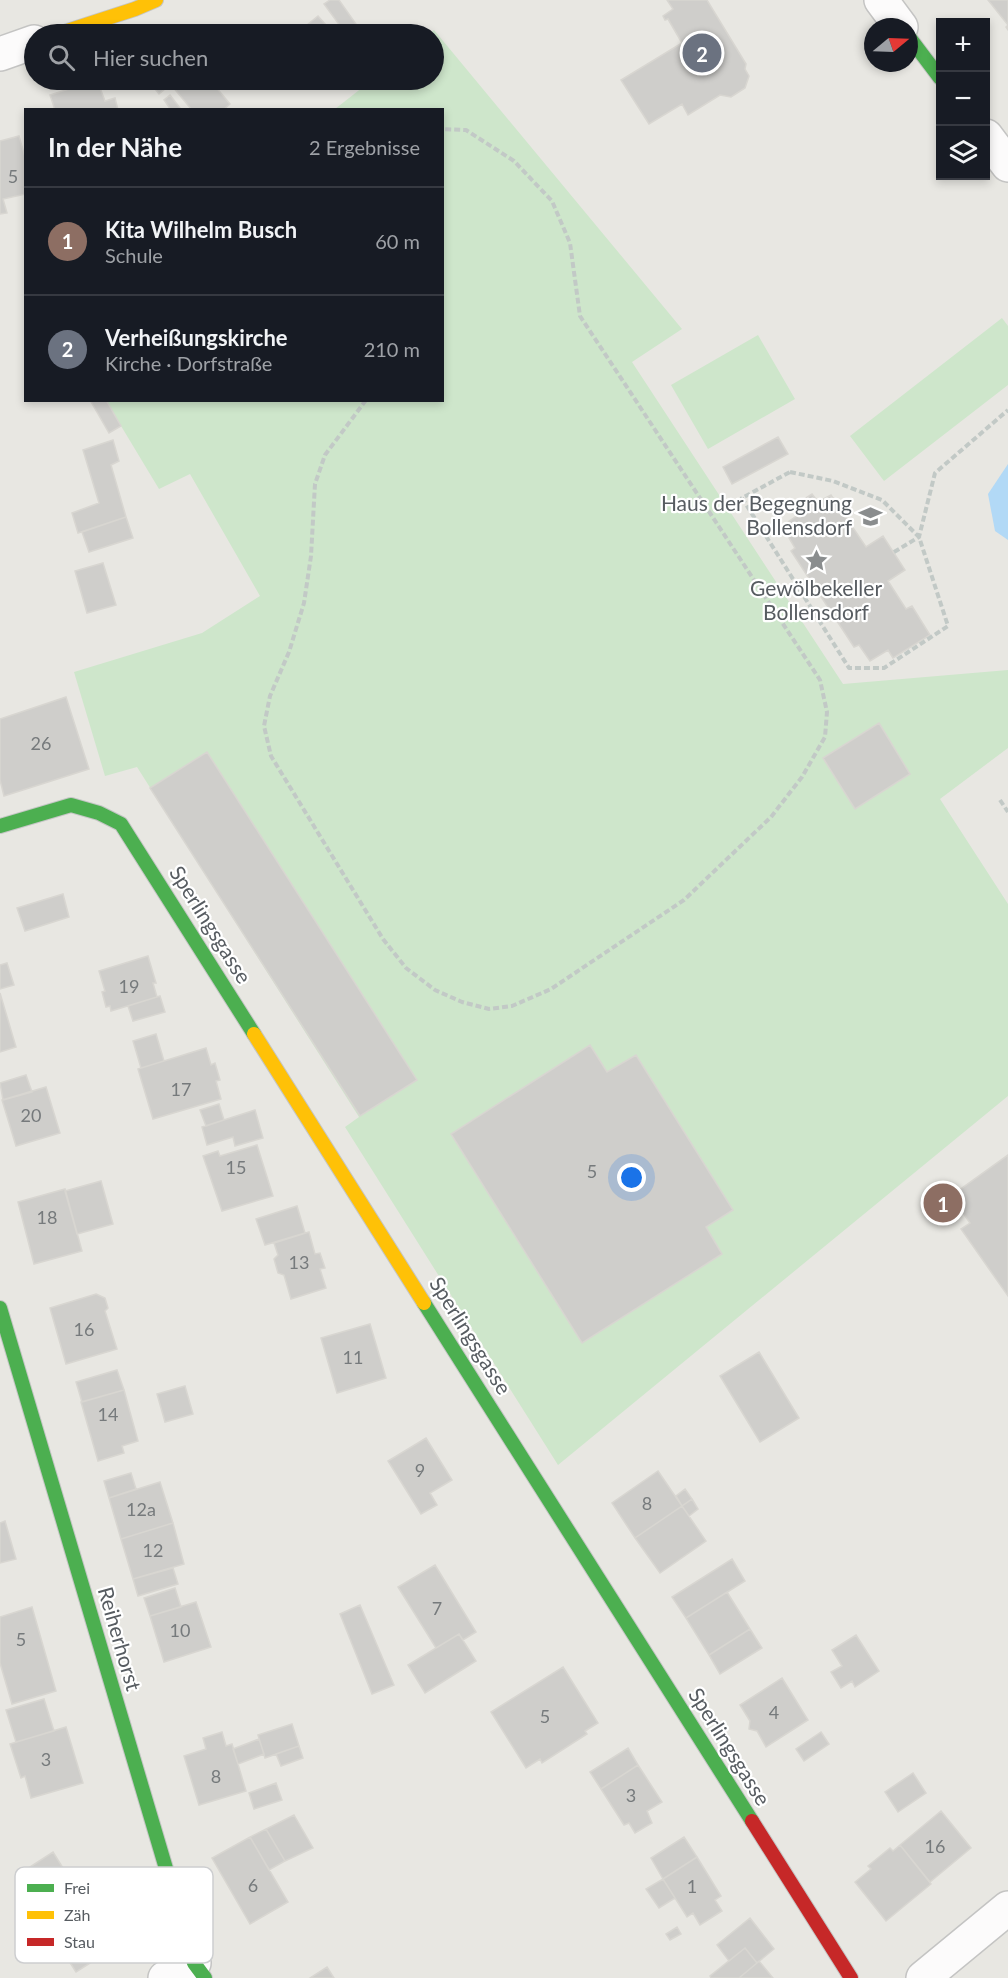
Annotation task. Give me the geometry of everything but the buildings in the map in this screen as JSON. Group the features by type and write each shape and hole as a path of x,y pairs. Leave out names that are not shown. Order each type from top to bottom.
{"street":[{"path":"89,24 156,0"},
{"path":"881,0 895,18"},
{"path":"0,54 24,46"},
{"path":"918,49 936,73"},
{"path":"990,141 1008,165"},
{"name":"Sperlingsgasse","path":"0,826 71,805 99,813 120,824 851,1978"},
{"name":"Reiherhorst","path":"0,1308 168,1867"},
{"path":"923,1978 1008,1908"},
{"path":"165,1978 199,1970"}],"path":[{"path":"365,402 325,455 315,484 311,556 304,603 289,652 270,696 264,726 271,756 383,939 406,968 435,990 462,1002 489,1009 512,1006 551,989 684,900 771,817 802,777 825,736 828,712 820,680 580,316 570,243 552,201 514,161 466,130 444,129"},
{"path":"919,537 882,500 833,481 790,472 742,498 849,668 884,668 948,626 919,537 935,473 1008,410"},
{"path":"894,552 919,537"},
{"path":"1000,800 1008,812"}],"green space":[{"path":"444,42 682,329 632,362 843,684 1008,670 1008,748 940,799 1008,904 1008,1096 558,1465 345,1127 359,1117 137,767 105,776 74,672 202,633 260,596 190,474 159,489 107,402 444,402 444,108 336,108 359,90 444,90"},
{"path":"1002,318 1008,326 1008,385 884,481 850,436"},
{"path":"758,335 795,399 708,449 671,385"}],"water":[{"path":"1008,464 1008,540 995,531 988,494"}],"traffic: fast":[{"path":"918,49 936,73"},
{"path":"0,826 71,805 99,813 121,824 254,1034"},
{"path":"424,1303 752,1821"},
{"path":"0,1308 166,1867"},
{"path":"194,1963 205,1978"}],"traffic: slow":[{"path":"89,24 156,0"},
{"path":"254,1034 424,1303"}],"traffic: jam":[{"path":"752,1821 851,1978"}],"place":[{"name":"Verheißungskirche","path":"702,53"},
{"name":"Haus der Begegnung Bollensdorf","path":"870,516"},
{"name":"Gewölbekeller Bollensdorf","path":"816,561"},
{"name":"Kita Wilhelm Busch","path":"943,1203"}]}
